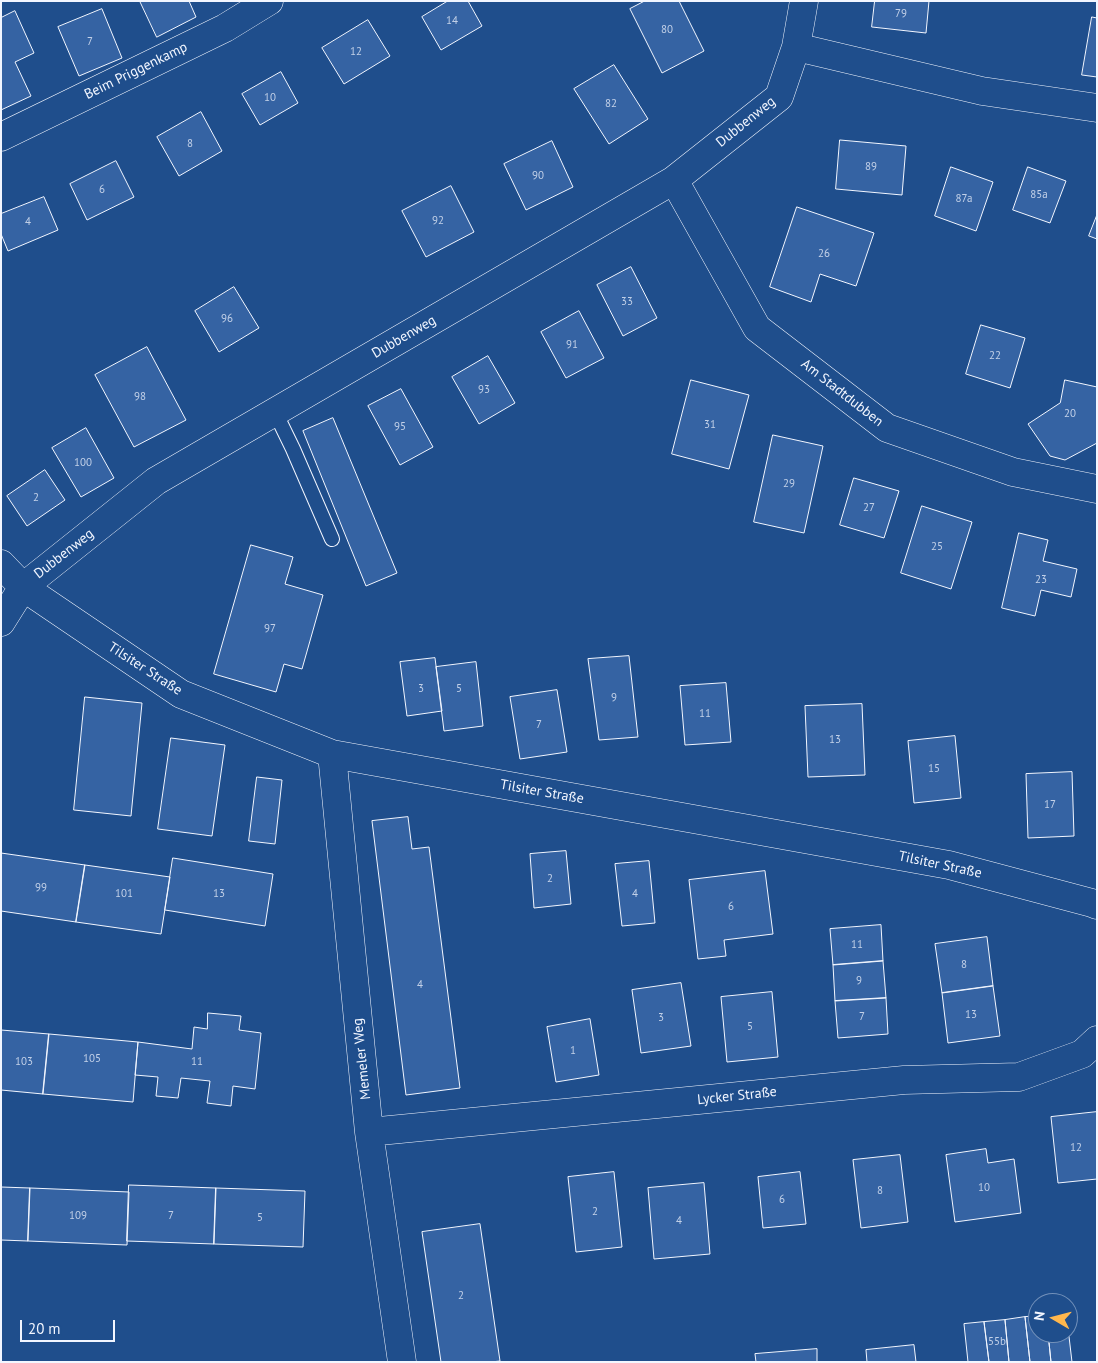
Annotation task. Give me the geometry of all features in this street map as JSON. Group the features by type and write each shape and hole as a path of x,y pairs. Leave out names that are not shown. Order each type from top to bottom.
{"street":[{"name":"Beim Priggenkamp","path":"1,137 225,28 269,1"},
{"name":"Dubbenweg","path":"1,622 23,587 156,481 674,180 779,97 796,47 804,1"},
{"path":"796,47 982,91 1097,108"},
{"name":"Am Stadtdubben","path":"674,180 757,328 887,428 1013,472 1097,489"},
{"name":"Tilsiter Straße","path":"1,564 23,587 181,694 332,754 949,866 1097,905"},
{"name":"Memeler Weg","path":"332,754 370,1132 402,1362"},
{"name":"Lycker Straße","path":"370,1132 904,1080 1019,1077 1082,1054 1097,1040"}],"lane":[{"path":"275,412 332,539"}],"building":[{"path":"140,1 189,1 196,17 157,37"},
{"path":"448,1 468,1 482,26 441,50 422,17"},
{"path":"645,1 679,1 704,51 662,73 630,9"},
{"path":"875,1 929,1 926,33 872,27"},
{"path":"102,9 122,58 79,76 58,27"},
{"path":"15,11 34,53 15,62 31,96 1,110 1,18"},
{"path":"1092,17 1097,18 1097,77 1082,75"},
{"path":"368,20 390,56 344,84 322,48"},
{"path":"614,65 648,119 609,144 574,89"},
{"path":"281,72 298,103 260,125 242,94"},
{"path":"201,112 222,151 179,176 157,137"},
{"path":"840,140 906,146 902,195 836,189"},
{"path":"552,141 573,187 526,210 504,164"},
{"path":"116,161 134,197 87,220 70,184"},
{"path":"951,167 993,182 976,231 935,216"},
{"path":"1028,167 1066,181 1050,223 1013,210"},
{"path":"451,186 474,232 426,257 402,211"},
{"path":"44,197 58,230 8,251 1,234 1,214"},
{"path":"797,207 874,233 856,286 820,274 811,302 770,287"},
{"path":"1097,215 1097,239 1089,236"},
{"path":"631,267 657,318 623,336 597,285"},
{"path":"234,287 259,328 219,352 195,311"},
{"path":"579,311 604,358 566,378 541,332"},
{"path":"981,325 1025,338 1010,388 966,374"},
{"path":"147,347 186,420 134,447 95,375"},
{"path":"488,356 515,403 479,424 452,377"},
{"path":"691,380 749,395 729,469 672,454"},
{"path":"1065,380 1097,387 1097,443 1065,460 1050,456 1028,424 1060,403"},
{"path":"401,389 433,447 400,465 368,406"},
{"path":"333,418 397,573 366,586 303,431"},
{"path":"86,428 114,478 81,497 52,448"},
{"path":"773,435 823,446 804,533 754,522"},
{"path":"45,470 65,500 27,526 7,496"},
{"path":"854,478 899,491 884,538 840,525"},
{"path":"922,506 972,522 951,589 901,573"},
{"path":"1019,533 1048,540 1043,561 1077,569 1071,597 1041,590 1035,616 1002,608"},
{"path":"251,545 293,557 285,584 323,595 302,669 284,664 276,692 214,674"},
{"path":"629,656 638,737 599,740 588,659"},
{"path":"435,658 442,711 407,716 400,662"},
{"path":"476,662 483,726 444,731 436,667"},
{"path":"726,683 731,742 685,745 680,686"},
{"path":"557,690 567,752 520,759 510,697"},
{"path":"85,697 142,703 131,816 74,810"},
{"path":"862,704 865,775 808,777 805,706"},
{"path":"955,736 961,798 914,803 908,741"},
{"path":"171,738 225,745 212,836 158,829"},
{"path":"1072,772 1074,836 1028,838 1026,774"},
{"path":"257,777 282,780 275,844 249,841"},
{"path":"408,817 412,849 429,847 460,1088 406,1095 372,821"},
{"path":"566,851 571,904 534,908 530,854"},
{"path":"1,853 85,865 76,922 1,911"},
{"path":"173,858 273,874 265,926 165,910"},
{"path":"649,861 655,923 622,926 615,864"},
{"path":"85,865 170,877 161,934 76,922"},
{"path":"765,871 773,934 724,940 726,956 698,959 689,880"},
{"path":"881,925 883,961 833,965 830,929"},
{"path":"987,937 993,986 942,993 935,944"},
{"path":"883,961 886,998 835,1001 833,965"},
{"path":"681,983 691,1046 641,1053 632,990"},
{"path":"993,986 1000,1036 948,1043 942,993"},
{"path":"772,992 778,1057 727,1062 721,997"},
{"path":"886,998 888,1034 838,1038 835,1001"},
{"path":"208,1013 241,1016 239,1030 261,1033 255,1089 233,1086 231,1106 207,1103 210,1081 181,1078 178,1098 156,1096 158,1077 135,1075 138,1042 192,1049 194,1027 207,1029"},
{"path":"590,1019 599,1075 556,1082 547,1027"},
{"path":"1,1030 49,1034 43,1094 1,1090"},
{"path":"49,1034 138,1042 133,1102 43,1094"},
{"path":"1097,1112 1097,1179 1058,1183 1051,1117"},
{"path":"986,1149 988,1163 1014,1159 1021,1213 955,1222 946,1155"},
{"path":"900,1155 908,1222 861,1228 853,1160"},
{"path":"614,1172 622,1247 576,1252 568,1177"},
{"path":"800,1172 806,1224 763,1228 758,1177"},
{"path":"704,1183 710,1254 654,1259 648,1188"},
{"path":"129,1185 216,1188 214,1244 127,1241"},
{"path":"1,1187 30,1188 28,1241 1,1240"},
{"path":"30,1188 129,1192 127,1245 28,1241"},
{"path":"216,1188 305,1191 303,1247 214,1244"},
{"path":"480,1224 500,1361 441,1362 422,1232"},
{"path":"1025,1317 1028,1317 1028,1343 1049,1343 1051,1362 1030,1362"},
{"path":"1025,1317 1030,1362 1009,1362 1005,1320"},
{"path":"1005,1320 1009,1362 989,1362 984,1322"},
{"path":"984,1322 989,1362 968,1362 964,1324"},
{"path":"1049,1343 1070,1343 1072,1362 1051,1362"},
{"path":"914,1345 916,1362 867,1362 866,1350"},
{"path":"817,1349 817,1362 756,1362 755,1354"}]}
